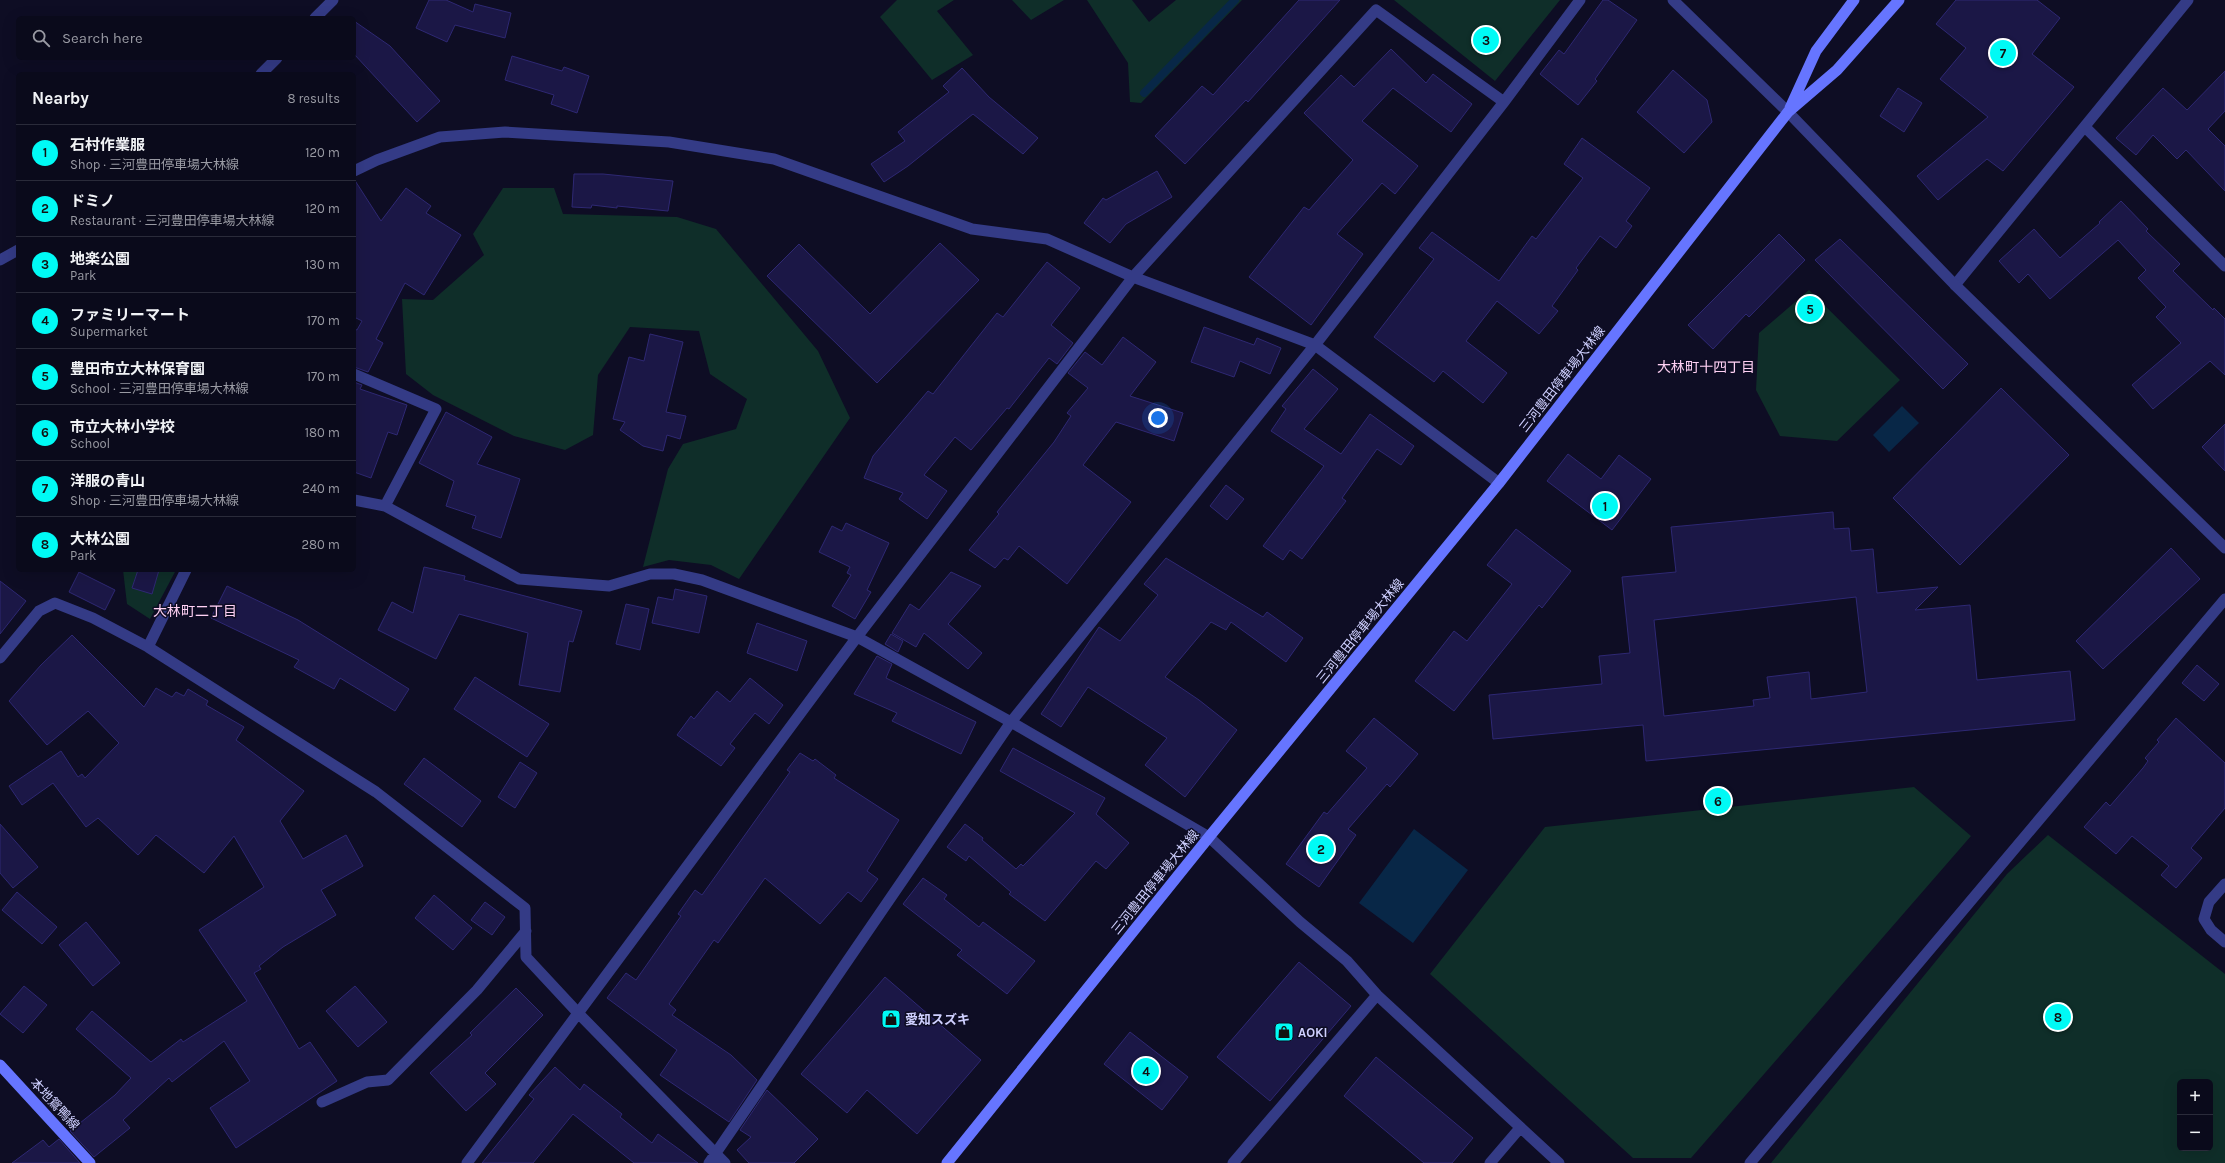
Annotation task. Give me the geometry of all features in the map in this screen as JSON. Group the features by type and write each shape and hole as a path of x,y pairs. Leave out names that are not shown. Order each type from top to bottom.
{"main road":[{"name":"三河豊田停車場大林線","path":"1788,112 1816,51 1854,0"},
{"name":"三河豊田停車場大林線","path":"947,1163 1209,837 1499,483 1788,112 1837,70 1899,0"},
{"name":"本地鴛鴨線","path":"0,1065 90,1163"}],"street":[{"path":"317,16 333,0"},
{"path":"712,1159 1011,722 1315,345 1504,102 1580,0"},
{"path":"1673,0 1788,112 1956,285 2225,548"},
{"path":"1956,285 2086,128 2188,0"},
{"path":"467,1163 579,1014 856,637 1133,277 1376,10 1504,102"},
{"path":"263,72 275,60"},
{"path":"2086,128 2225,266"},
{"path":"356,171 377,160 440,137 505,132 669,142 774,159 972,229 1047,239 1133,277 1315,345 1499,483"},
{"path":"0,260 16,251"},
{"path":"356,375 436,409 386,506"},
{"path":"356,500 386,506 519,579 609,586 650,574 674,574 702,580 856,637 1011,722 1209,837 1300,922 1347,961 1377,995 1559,1163"},
{"path":"148,647 185,572"},
{"path":"1750,1163 2225,599"},
{"path":"0,658 39,611 55,604 93,618 148,647 376,792 525,908 526,957 712,1159 725,1163"},
{"path":"2225,884 2209,902 2204,918 2211,930 2225,942"},
{"path":"322,1102 367,1082 388,1080 477,990 526,931"},
{"path":"1233,1163 1377,995"},
{"path":"1490,1163 1520,1128"}],"green space":[{"path":"897,0 954,0 937,11 973,55 932,80 880,17"},
{"path":"1012,0 1064,0 1031,20"},
{"path":"1087,0 1132,0 1149,22 1176,0 1242,0 1141,103 1130,102 1128,63"},
{"path":"1394,0 1560,0 1495,81"},
{"path":"503,188 554,188 563,214 677,217 716,229 818,351 850,418 739,579 711,565 669,560 643,567 668,469 683,444 736,429 747,399 710,374 699,331 630,327 598,375 593,435 565,450 514,436 433,395 406,374 402,299 433,300 484,255 473,234"},
{"path":"1809,290 1900,380 1837,441 1780,436 1756,390 1759,333"},
{"path":"123,572 175,572 150,619 127,604"},
{"path":"1914,787 1971,836 1691,1158 1633,1158 1430,974 1545,827"},
{"path":"2048,835 2225,974 2225,1163 1771,1163 2007,874"}],"water":[{"path":"1902,406 1919,423 1889,452 1873,435"},
{"path":"1414,829 1468,870 1413,943 1359,903"}],"building":[{"path":"429,0 446,0 473,12 475,4 511,13 505,38 455,25 447,42 416,28"},
{"path":"1299,0 1340,0 1248,102 1246,100 1185,164 1155,136 1202,86 1213,95"},
{"path":"1603,0 1608,0 1637,20 1595,79 1597,81 1578,105 1540,74 1559,50 1564,54"},
{"path":"1956,0 2037,0 2060,18 2032,54 2074,87 2003,171 1987,159 1938,200 1917,176 1988,117 1940,79 1966,48 1936,24"},
{"path":"356,22 390,46 440,101 417,122 356,56"},
{"path":"1391,49 1426,83 1433,74 1472,104 1451,132 1393,88 1362,121 1418,166 1395,194 1382,183 1337,234 1363,254 1311,325 1249,277 1304,207 1309,210 1353,160 1304,113 1341,75 1354,87"},
{"path":"512,56 562,71 564,67 589,76 577,113 551,104 554,95 505,80"},
{"path":"962,68 989,97 1038,138 1023,154 973,114 908,166 884,182 871,164 905,141 898,132 949,92 943,86"},
{"path":"1673,70 1707,100 1712,122 1684,153 1637,112"},
{"path":"2225,71 2225,111 2208,129 2225,146 2225,191 2186,150 2177,159 2153,135 2136,155 2116,138 2163,88 2187,110"},
{"path":"1898,88 1922,103 1904,132 1880,116"},
{"path":"1582,138 1650,188 1626,221 1632,226 1616,248 1600,236 1576,268 1578,270 1552,306 1558,311 1539,334 1497,301 1466,341 1507,373 1483,403 1443,371 1434,382 1374,337 1434,259 1419,248 1432,232 1499,281 1532,236 1536,239 1583,178 1564,164"},
{"path":"1157,171 1172,197 1126,224 1110,243 1084,223 1103,198 1106,200"},
{"path":"574,174 603,174 673,181 668,211 617,206 617,208 592,205 591,208 572,207"},
{"path":"356,182 381,221 406,188 431,206 426,213 461,235 424,295 405,283 376,339 383,343 368,372 356,368 356,330 362,321 356,318"},
{"path":"2121,201 2148,229 2146,231 2180,264 2173,271 2213,310 2214,308 2225,319 2225,375 2210,361 2153,409 2132,385 2181,343 2156,317 2166,307 2138,278 2146,270 2118,240 2050,299 2028,274 2019,283 1999,261 2034,229 2060,258 2100,223 2099,222"},
{"path":"1779,234 1805,260 1749,317 1746,314 1713,349 1688,325"},
{"path":"1840,239 1968,364 1943,389 1815,260"},
{"path":"940,243 979,280 877,383 767,276 799,244 870,314"},
{"path":"1047,262 1080,288 1051,325 1073,343 1057,364 1049,358 1009,409 1007,408 971,450 955,437 924,475 947,491 927,519 899,499 903,493 864,478 873,456 928,391 933,394 997,313 1003,317"},
{"path":"1204,327 1254,345 1257,338 1281,348 1270,374 1240,361 1234,377 1191,362"},
{"path":"650,334 683,342 666,412 686,416 680,439 667,435 663,451 643,446 620,430 625,422 613,419 629,357 644,361"},
{"path":"1123,337 1156,362 1130,396 1183,413 1174,441 1116,422 1083,465 1131,502 1067,584 1019,546 1008,560 1004,558 995,568 969,550 999,514 997,512 1054,442 1071,416 1067,413 1088,388 1068,373 1085,352 1102,365"},
{"path":"1313,369 1338,389 1304,429 1341,454 1370,414 1414,446 1401,465 1377,449 1342,498 1346,501 1302,559 1290,550 1283,560 1263,546 1324,466 1271,431 1286,409 1282,406"},
{"path":"356,383 362,385 360,389 407,405 397,435 388,432 371,478 356,473"},
{"path":"2001,388 2069,455 1960,565 1893,498"},
{"path":"446,412 492,437 477,464 520,479 501,538 472,528 476,516 446,506 454,481 419,463"},
{"path":"2225,424 2225,471 2202,447"},
{"path":"1568,454 1601,479 1619,455 1651,479 1612,530 1547,481"},
{"path":"1226,485 1244,499 1227,520 1210,506"},
{"path":"1833,512 1834,529 1849,528 1851,551 1873,549 1877,593 1938,587 1915,610 1970,605 1977,680 2070,671 2075,720 1646,761 1643,725 1493,739 1489,695 1602,684 1599,656 1630,653 1622,577 1676,572 1671,527","holes":["1856,597 1867,692 1811,699 1809,672 1767,677 1770,698 1753,700 1754,706 1664,716 1654,620"]},
{"path":"846,523 889,543 867,590 871,592 855,619 832,606 851,575 847,573 850,567 819,552 832,526 842,531"},
{"path":"1516,529 1571,571 1542,608 1539,605 1454,711 1415,681 1454,631 1467,641 1512,584 1487,565"},
{"path":"2171,548 2200,579 2103,669 2076,641"},
{"path":"1166,558 1263,617 1267,612 1303,638 1286,662 1231,622 1226,630 1211,622 1165,677 1199,700 1237,730 1185,797 1145,765 1167,738 1088,687 1061,727 1041,714 1099,627 1120,641 1158,595 1144,584"},
{"path":"424,567 465,576 464,580 582,611 573,642 569,641 560,692 519,685 528,633 459,614 436,659 378,630 392,602 413,613"},
{"path":"79,572 115,590 105,610 69,592"},
{"path":"137,572 158,572 152,594 132,588"},
{"path":"951,572 981,586 948,624 982,653 968,669 924,633 916,647 892,633 910,604 919,610"},
{"path":"0,581 26,601 0,634"},
{"path":"227,586 298,620 409,689 395,711 340,678 334,689 294,667 299,660 211,618"},
{"path":"675,589 707,596 699,633 652,623 658,597 673,600"},
{"path":"626,604 649,609 640,650 616,644"},
{"path":"757,623 807,641 797,671 747,653"},
{"path":"891,634 903,641 898,652 885,644"},
{"path":"72,635 144,707 156,688 172,697 176,692 184,696 188,689 208,701 206,705 244,727 236,740 304,791 280,821 303,859 346,835 363,866 321,890 336,915 283,947 259,966 261,969 254,973 299,1049 310,1042 337,1081 236,1148 210,1108 250,1081 224,1041 172,1082 169,1078 123,1120 130,1128 94,1157 70,1131 115,1095 131,1078 76,1029 92,1011 151,1062 181,1039 183,1042 247,1001 199,930 264,887 234,836 204,873 156,835 138,855 98,818 86,827 53,783 22,805 9,786 61,751 78,777 82,774 85,778 119,743 88,711 47,745 9,701 41,665"},
{"path":"877,656 892,664 886,678 976,722 961,754 892,721 897,713 854,694"},
{"path":"2197,665 2219,684 2204,701 2182,683"},
{"path":"475,677 549,724 527,757 454,709"},
{"path":"750,678 783,705 769,724 755,713 730,744 735,748 721,766 677,735 691,716 694,719 717,691 730,702"},
{"path":"1374,718 1418,754 1390,787 1387,784 1348,829 1356,835 1319,887 1286,864 1324,812 1327,814 1367,768 1346,751"},
{"path":"2176,718 2225,763 2225,808 2191,848 2202,858 2176,888 2161,875 2169,866 2132,836 2116,854 2084,827 2106,802 2110,806 2143,768 2148,761 2145,758 2159,742 2157,740"},
{"path":"1013,748 1105,798 1096,814 1129,843 1106,869 1096,861 1045,921 1009,894 1011,892 969,856 966,861 947,847 965,824 983,838 982,840 1016,869 1021,864 1023,866 1075,813 1000,771"},
{"path":"800,753 813,761 815,759 836,775 834,778 899,820 867,871 878,879 861,902 848,892 820,924 765,878 718,943 714,940 669,1004 676,1010 672,1015 731,1055 757,1080 729,1122 660,1075 677,1050 607,998 626,973 636,980 681,916 678,914 695,890 702,895 790,772 787,770"},
{"path":"424,758 481,801 462,827 404,784"},
{"path":"520,762 537,773 515,808 498,797"},
{"path":"0,824 38,867 13,888 0,873"},
{"path":"923,878 947,895 944,899 979,927 983,922 1035,961 1007,994 957,955 962,950 903,904"},
{"path":"17,892 57,927 42,944 2,910"},
{"path":"434,895 472,928 453,950 415,918"},
{"path":"485,902 505,917 492,935 471,920"},
{"path":"86,922 120,963 93,986 59,945"},
{"name":"AOKI","path":"1299,962 1351,1006 1270,1101 1217,1057"},
{"name":"愛知スズキ","path":"885,977 981,1060 917,1134 867,1090 847,1113 801,1074"},
{"path":"24,986 47,1005 23,1033 0,1014"},
{"path":"355,986 387,1022 358,1047 326,1011"},
{"path":"516,988 543,1015 485,1073 496,1084 466,1111 430,1073 472,1035 470,1033"},
{"path":"1130,1032 1188,1077 1162,1110 1104,1064"},
{"path":"1376,1057 1473,1138 1452,1163 1424,1163 1344,1096"},
{"path":"555,1067 580,1090 584,1084 622,1114 620,1117 652,1143 658,1134 698,1163 634,1163 573,1114 533,1163 482,1163 534,1099 529,1095"},
{"path":"767,1090 818,1139 794,1163 749,1163 737,1150 751,1137 740,1130"},
{"path":"59,1139 80,1163 12,1163 43,1140 49,1147"}],"waterway":[{"path":"1144,93 1235,0"}],"place":[{"name":"地楽公園","path":"1486,40"},
{"name":"洋服の青山","path":"2003,53"},
{"name":"豊田市立大林保育園","path":"1810,309"},
{"name":"石村作業服","path":"1605,506"},
{"name":"市立大林小学校","path":"1718,801"},
{"name":"ドミノ","path":"1321,849"},
{"name":"大林公園","path":"2058,1017"},
{"name":"愛知スズキ","path":"891,1019"},
{"name":"AOKI","path":"1284,1032"},
{"name":"ファミリーマート","path":"1146,1071"}],"district":[{"name":"大林町十四丁目","path":"1706,367"},
{"name":"大林町二丁目","path":"195,611"}]}
